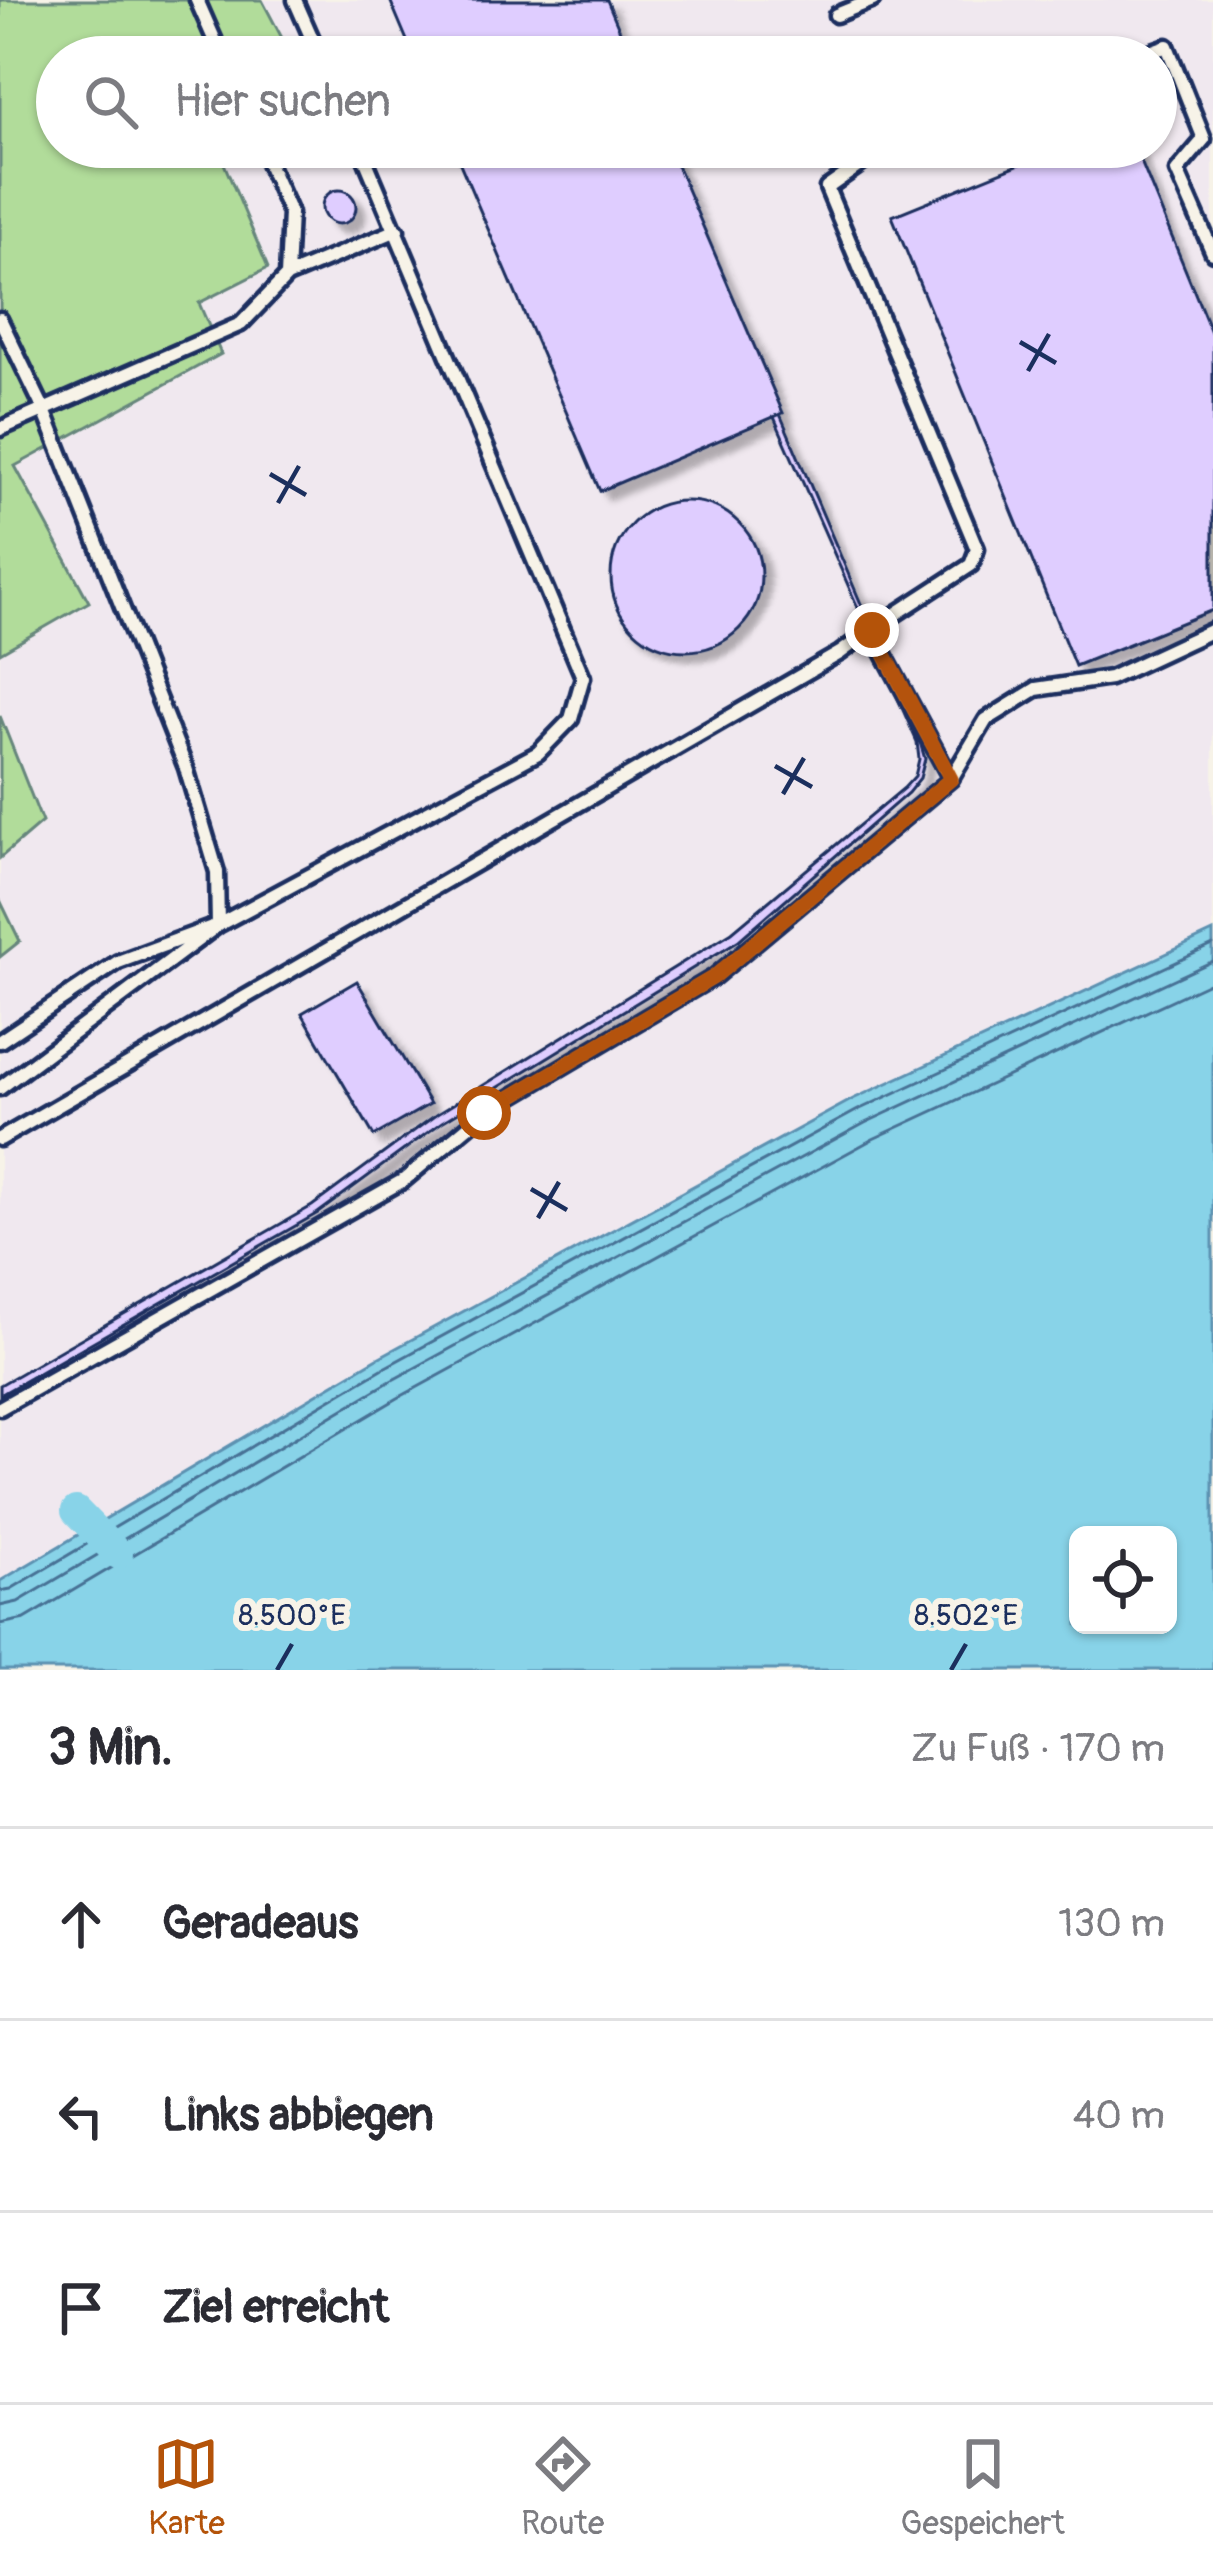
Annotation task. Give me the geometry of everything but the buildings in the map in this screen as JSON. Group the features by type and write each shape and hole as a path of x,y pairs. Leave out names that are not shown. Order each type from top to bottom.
{"lane":[{"path":"196,0 212,36"},
{"path":"295,0 311,36"},
{"path":"836,15 872,0"},
{"path":"1177,71 1204,139 1177,170 1213,254"},
{"path":"270,168 290,214 287,276"},
{"path":"0,1088 218,926 538,752 571,719 583,677 369,168"},
{"path":"0,1139 820,664 971,565 977,549 827,188 855,168"},
{"path":"0,429 241,323 287,276 397,230"},
{"path":"0,319 44,410 186,768 217,872 218,926"},
{"path":"872,630 951,779"},
{"path":"0,1408 404,1180 484,1113 714,977 951,779 986,720 1036,688 1110,678 1213,630"},
{"path":"0,1041 118,962 218,926"}],"shaded area":[{"path":"0,0 1213,0 1213,932 853,1099 376,1359 0,1581"}],"green space":[{"path":"0,0 262,0 281,36 36,36 36,168 226,168 268,268 199,303 221,354 15,466 89,602 0,653"},
{"path":"0,716 42,822 0,858"},
{"path":"0,900 20,941 0,957"}],"water":[{"path":"1213,932 1213,1670 0,1670 0,1581 376,1359 853,1099"}],"waterway":[{"path":"76,1511 118,1554"}],"route":[{"path":"484,1113 714,977 951,779 872,630"}]}
